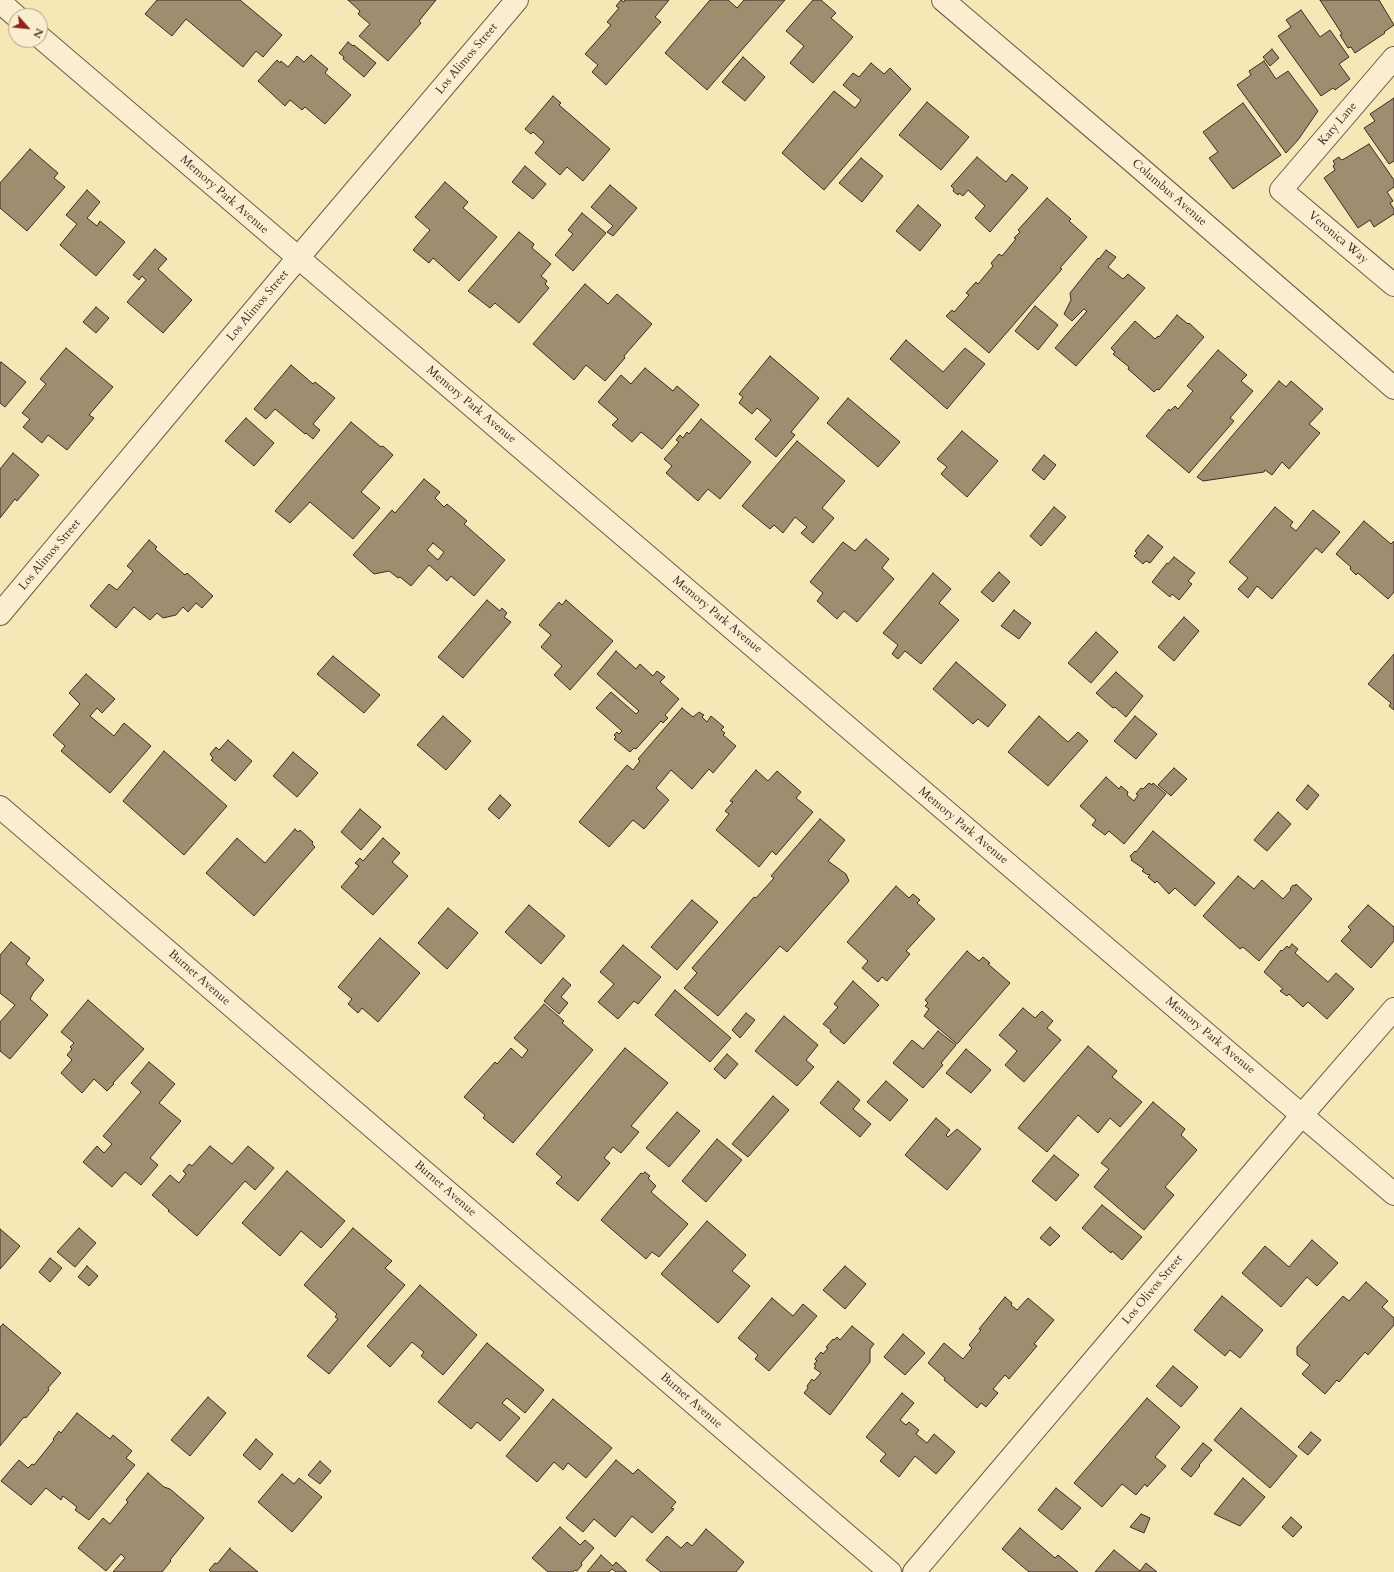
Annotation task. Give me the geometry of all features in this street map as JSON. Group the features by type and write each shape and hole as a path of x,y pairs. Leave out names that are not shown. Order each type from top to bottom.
{"street":[{"name":"Los Alimos Street","path":"0,614 298,258 517,0"},
{"name":"Columbus Avenue","path":"943,0 1132,161 1394,388"},
{"path":"0,2 8,9"},
{"name":"Memory Park Avenue","path":"48,44 1394,1194"},
{"name":"Katy Lane","path":"1281,190 1394,58"},
{"name":"Veronica Way","path":"1281,190 1394,285"},
{"name":"Burnet Avenue","path":"0,807 890,1572"},
{"name":"Los Olivos Street","path":"914,1572 1302,1115 1394,1009"}],"building":[{"path":"157,0 240,0 282,35 263,57 256,51 243,67 186,19 172,36 145,14"},
{"path":"348,0 436,0 419,21 421,23 388,61 359,36 370,24 358,14 360,11"},
{"path":"621,0 624,2 625,0 669,0 655,17 661,22 606,85 592,72 598,65 585,54 611,25 607,22 619,8 616,6"},
{"path":"710,0 728,0 737,8 744,0 785,0 707,90 665,53"},
{"path":"813,0 821,0 836,13 831,18 853,37 813,83 790,63 804,46 786,31"},
{"path":"1320,0 1379,0 1394,25 1384,32 1385,33 1355,53 1351,47 1348,48 1340,35 1342,34"},
{"path":"1301,10 1320,37 1330,30 1349,57 1339,64 1350,79 1335,90 1333,88 1321,96 1278,36 1291,27 1286,20"},
{"path":"348,42 376,63 364,77 343,59 344,57 339,53"},
{"path":"1272,49 1279,58 1270,66 1263,57"},
{"path":"311,55 328,69 325,73 351,95 325,124 305,107 302,110 290,100 285,106 258,81 277,60 280,63 281,61 288,67 297,56 304,62"},
{"path":"743,57 765,77 745,101 722,82"},
{"path":"1264,61 1276,79 1288,71 1318,111 1298,140 1286,153 1237,85 1251,75 1249,71"},
{"path":"871,63 884,74 890,68 911,89 824,190 782,153 834,91 855,108 861,100 843,85 853,73 859,77"},
{"path":"553,96 561,103 559,105 610,149 583,181 567,167 560,175 535,153 544,142 533,132 531,134 525,129"},
{"path":"1394,98 1394,161 1389,164 1364,128 1375,121 1370,114"},
{"path":"927,102 969,137 941,170 899,135"},
{"path":"1243,103 1281,155 1233,189 1209,158 1218,152 1203,132"},
{"path":"1369,144 1394,180 1394,187 1387,192 1393,201 1390,203 1394,209 1394,214 1374,227 1370,220 1358,228 1324,178 1335,170 1333,166 1335,164 1333,161 1339,157 1341,160 1344,159"},
{"path":"30,149 58,173 54,178 65,187 27,231 0,208 0,183"},
{"path":"977,157 1006,182 1012,174 1028,188 990,232 975,218 985,206 968,190 963,196 959,193 958,195 953,191 954,189 951,186"},
{"path":"861,158 883,176 862,202 839,183"},
{"path":"525,166 546,184 533,199 512,182"},
{"path":"445,182 468,202 463,208 497,237 459,281 433,258 429,263 413,250 430,230 415,217"},
{"path":"610,185 637,208 613,236 607,232 613,226 591,207"},
{"path":"87,190 100,202 87,218 97,226 100,221 125,242 96,276 60,245 77,224 66,215"},
{"path":"1047,198 1071,219 1069,221 1087,237 1060,268 1062,269 989,353 946,316 952,310 954,312 969,295 966,293 976,282 978,284 993,266 991,263 999,254 1002,256 1016,239 1014,238 1020,232 1018,230"},
{"path":"918,205 941,225 920,251 896,231"},
{"path":"582,213 606,233 573,271 555,255 573,234 568,230"},
{"path":"519,232 534,244 532,248 551,264 541,276 547,281 545,284 549,288 519,323 495,303 490,308 468,291"},
{"path":"155,249 167,259 158,269 192,300 163,333 127,302 146,280 142,276 139,280 133,275"},
{"path":"1106,250 1116,257 1108,267 1123,279 1128,274 1145,288 1076,366 1055,348 1087,311 1084,309 1072,321 1064,314 1071,300 1070,293"},
{"path":"585,284 608,304 617,294 652,324 624,356 625,358 605,381 586,365 574,380 533,344"},
{"path":"1035,306 1058,325 1038,350 1015,331"},
{"path":"96,307 109,318 96,333 83,322"},
{"path":"1177,315 1188,324 1189,323 1204,337 1159,390 1157,389 1154,392 1128,369 1129,367 1113,354 1115,352 1111,348 1135,321 1155,339 1158,336 1159,337"},
{"path":"906,340 943,372 965,348 985,364 947,409 890,359"},
{"path":"66,348 113,387 89,415 94,418 67,450 48,435 42,443 23,427 30,419 22,413 46,384 40,379"},
{"path":"1218,350 1247,375 1241,381 1253,391 1230,418 1234,421 1189,473 1146,436 1169,409 1170,411 1175,406 1178,409 1193,391 1187,386"},
{"path":"770,356 819,398 791,432 795,435 776,457 755,439 771,420 757,408 752,414 739,403 743,397 739,394"},
{"path":"1,362 26,382 5,407 0,403"},
{"path":"291,365 313,384 315,382 335,398 313,424 320,430 313,439 275,409 266,419 254,409"},
{"path":"645,368 673,391 677,386 699,405 662,449 641,432 632,442 612,425 618,419 598,402 621,375 631,384"},
{"path":"1279,381 1286,387 1291,381 1323,409 1309,424 1320,433 1289,469 1282,462 1272,475 1265,470 1264,472 1203,481 1197,477"},
{"path":"848,398 900,442 878,467 827,423"},
{"path":"246,418 274,443 254,466 225,441"},
{"path":"701,419 751,462 720,499 708,489 698,501 666,473 672,466 664,459 679,442 676,440 680,435 683,438 687,432 689,434"},
{"path":"351,422 393,455 361,492 380,508 353,539 310,502 290,523 275,511"},
{"path":"962,431 998,461 967,497 941,474 947,467 937,459"},
{"path":"797,441 845,481 822,508 834,518 813,543 801,533 807,527 795,517 783,533 774,525 770,529 742,506"},
{"path":"13,453 39,475 17,501 15,499 0,518 0,469"},
{"path":"1044,455 1056,465 1044,480 1032,470"},
{"path":"424,479 440,492 435,498 444,507 447,504 467,521 464,524 505,560 474,596 451,576 447,581 429,565 411,586 400,577 398,578 389,571 374,574 353,555 392,510 395,513","holes":["433,543 444,552 438,560 427,550"]},
{"path":"1054,507 1066,517 1041,546 1030,536"},
{"path":"1275,507 1293,522 1290,526 1296,531 1313,510 1340,532 1322,553 1316,548 1272,599 1257,586 1248,598 1238,589 1248,578 1229,562"},
{"path":"1364,521 1391,544 1394,541 1394,592 1388,599 1358,573 1356,575 1350,569 1351,567 1336,554"},
{"path":"1148,535 1163,547 1150,563 1146,561 1143,564 1134,556 1137,553 1135,551"},
{"path":"866,539 889,559 882,568 894,579 857,622 844,611 837,619 817,601 823,593 810,582 843,542 855,551"},
{"path":"149,540 157,547 155,549 185,575 187,573 213,596 202,608 196,603 188,612 183,607 176,615 163,618 157,613 150,620 134,607 116,628 90,606 109,584 117,590 133,571 127,566"},
{"path":"1174,557 1195,573 1188,581 1192,584 1179,600 1172,594 1170,597 1152,582 1167,563 1168,564"},
{"path":"999,572 1010,582 993,602 981,592"},
{"path":"933,573 951,589 939,603 959,620 921,664 905,651 898,659 892,654 898,645 883,633"},
{"path":"487,600 500,611 502,608 507,613 504,617 511,622 463,678 438,657"},
{"path":"566,600 613,641 570,690 554,675 562,666 541,647 551,635 539,625 559,602 562,605"},
{"path":"1014,610 1031,623 1019,639 1001,626"},
{"path":"1184,617 1199,631 1174,661 1158,647"},
{"path":"1096,632 1118,652 1091,683 1068,663"},
{"path":"616,651 636,669 640,664 653,676 657,671 665,677 660,682 679,699 665,715 668,718 663,723 661,721 636,749 634,748 630,752 614,739 616,737 614,735 617,732 619,734 622,731 596,708 611,692 636,714 639,711 597,674"},
{"path":"1394,654 1394,710 1389,706 1391,703 1368,684"},
{"path":"333,656 380,695 364,713 317,674"},
{"path":"956,662 1006,705 988,727 978,719 973,724 933,689"},
{"path":"1116,672 1143,696 1126,717 1096,693"},
{"path":"86,674 115,699 102,713 97,708 90,716 114,736 124,723 151,746 110,793 61,751 65,746 53,735 80,704 69,693"},
{"path":"682,708 693,717 699,712 704,715 702,717 707,722 711,716 724,727 721,730 725,733 723,735 736,746 713,773 709,769 692,789 671,770 656,788 669,800 644,829 633,820 609,847 579,822 627,765 633,770 640,761 638,759"},
{"path":"443,716 471,741 446,770 417,745"},
{"path":"1039,716 1068,742 1078,732 1088,741 1048,786 1008,752"},
{"path":"1135,716 1157,734 1136,759 1114,741"},
{"path":"228,740 252,761 235,781 211,760 213,758 210,754 216,747 219,750"},
{"path":"164,751 227,806 184,855 123,801"},
{"path":"293,752 318,773 297,797 273,776"},
{"path":"1174,768 1187,779 1171,796 1158,785"},
{"path":"756,770 768,781 777,771 801,792 796,798 813,812 776,855 772,851 759,867 716,830 729,814 725,811 733,802 730,801"},
{"path":"1106,777 1119,789 1121,786 1128,792 1127,795 1134,801 1138,795 1136,794 1141,788 1143,789 1149,783 1152,785 1153,783 1166,794 1124,844 1109,831 1105,835 1092,825 1096,820 1080,806"},
{"path":"1308,785 1319,795 1307,810 1296,800"},
{"path":"500,795 511,805 499,819 488,809"},
{"path":"360,809 381,827 361,850 341,832"},
{"path":"1278,812 1291,824 1267,851 1254,840"},
{"path":"820,819 845,840 828,861 846,874 849,881 787,952 780,946 718,1016 684,988 697,973 692,968 754,897 756,898 774,878 771,876"},
{"path":"295,829 298,832 300,830 313,842 312,844 315,847 254,916 206,873 237,838 265,863"},
{"path":"1153,831 1215,883 1195,906 1175,888 1169,894 1157,881 1155,883 1148,877 1150,875 1149,874 1148,875 1142,871 1144,869 1131,860 1132,859 1130,856 1135,851 1136,852"},
{"path":"383,838 400,853 392,862 408,876 373,915 341,887 359,866 355,863 360,858 363,861"},
{"path":"1238,876 1254,889 1262,880 1283,899 1291,890 1290,889 1293,885 1295,886 1296,884 1312,899 1259,961 1243,947 1240,949 1203,916"},
{"path":"896,886 909,898 913,894 920,900 917,903 935,919 906,951 910,954 887,981 882,977 878,982 862,968 868,961 847,942"},
{"path":"692,900 718,922 677,970 651,947"},
{"path":"529,905 565,936 541,964 505,932"},
{"path":"1368,905 1394,927 1394,941 1371,968 1341,941 1351,930 1348,927"},
{"path":"448,908 478,933 447,969 418,943"},
{"path":"380,938 420,973 378,1022 362,1008 358,1013 348,1004 352,999 338,987"},
{"path":"11,942 30,958 26,964 44,980 30,999 48,1015 10,1059 0,1051 0,1022 15,1005 0,993 0,955"},
{"path":"1292,944 1298,949 1295,953 1328,982 1336,973 1354,989 1327,1019 1308,1002 1303,1007 1289,994 1287,996 1280,991 1283,989 1264,972 1281,950 1282,951 1287,946 1289,948"},
{"path":"623,945 661,977 638,1004 634,1001 618,1019 598,1002 614,984 600,972"},
{"path":"967,951 979,961 983,957 990,963 988,964 1010,983 957,1044 924,1016 929,1009 925,1006 928,1003 925,1000"},
{"path":"563,978 571,985 561,997 568,1003 559,1014 544,1001"},
{"path":"853,981 879,1005 844,1044 823,1024 838,1007 834,1004"},
{"path":"675,990 731,1038 710,1062 655,1015"},
{"path":"88,1000 144,1049 107,1091 94,1079 82,1093 61,1073 72,1060 67,1055 72,1049 70,1047 74,1043 61,1032"},
{"path":"544,1004 564,1021 562,1023 593,1050 513,1143 483,1118 485,1115 464,1097 495,1062 497,1064 511,1048 522,1058 528,1050 514,1038"},
{"path":"1023,1008 1035,1018 1042,1011 1053,1021 1047,1028 1061,1040 1024,1082 1005,1065 1017,1051 999,1035"},
{"path":"746,1013 755,1020 740,1038 732,1030"},
{"path":"784,1016 818,1045 806,1060 814,1067 797,1086 755,1051"},
{"path":"938,1031 956,1045 941,1063 943,1065 923,1088 893,1063 912,1040 923,1049"},
{"path":"1088,1046 1117,1071 1112,1077 1142,1102 1120,1127 1110,1118 1098,1133 1078,1115 1047,1152 1018,1128"},
{"path":"625,1048 668,1083 631,1126 639,1132 621,1153 613,1147 604,1158 610,1163 578,1201 556,1183 562,1177 536,1154"},
{"path":"966,1049 991,1070 971,1093 946,1073"},
{"path":"727,1054 738,1064 725,1079 714,1069"},
{"path":"149,1062 175,1084 159,1103 181,1121 150,1158 158,1165 141,1185 125,1172 112,1187 83,1162 97,1146 104,1153 112,1144 103,1136 141,1092 131,1083"},
{"path":"838,1081 860,1100 853,1109 871,1124 860,1137 820,1103"},
{"path":"886,1081 908,1100 890,1121 867,1102"},
{"path":"773,1096 789,1110 748,1157 732,1144"},
{"path":"1153,1102 1185,1129 1181,1135 1197,1150 1165,1187 1174,1195 1144,1230 1094,1187 1109,1169 1101,1163"},
{"path":"677,1112 700,1131 669,1167 646,1148"},
{"path":"936,1118 950,1130 946,1135 948,1137 957,1129 981,1149 947,1190 905,1155"},
{"path":"717,1139 742,1160 706,1202 682,1181"},
{"path":"210,1146 232,1164 248,1146 274,1168 255,1190 245,1181 197,1236 152,1195 170,1175 179,1183 186,1174 183,1171 189,1164 192,1166"},
{"path":"1054,1155 1079,1175 1056,1201 1032,1181"},
{"path":"287,1171 345,1221 321,1248 301,1231 280,1256 242,1223"},
{"path":"645,1172 650,1176 648,1178 656,1186 651,1192 688,1224 659,1257 652,1252 646,1259 601,1220 641,1173 643,1174"},
{"path":"1102,1205 1142,1237 1122,1260 1112,1251 1111,1253 1082,1228"},
{"path":"707,1221 746,1255 732,1271 750,1286 718,1323 661,1274"},
{"path":"1050,1227 1060,1236 1050,1246 1040,1238"},
{"path":"79,1228 96,1243 75,1267 57,1252"},
{"path":"353,1228 392,1261 385,1268 405,1285 329,1374 307,1356 338,1319 335,1317 337,1314 304,1285"},
{"path":"0,1229 20,1246 0,1269"},
{"path":"1312,1240 1338,1263 1317,1286 1307,1277 1281,1307 1242,1273 1265,1246 1289,1267"},
{"path":"50,1258 62,1268 50,1282 39,1272"},
{"path":"87,1266 98,1276 89,1286 78,1277"},
{"path":"845,1266 866,1284 845,1309 823,1290"},
{"path":"1366,1282 1388,1301 1382,1307 1394,1318 1394,1325 1368,1355 1365,1352 1339,1382 1337,1380 1325,1394 1302,1374 1310,1365 1297,1355 1297,1347 1343,1296 1349,1301"},
{"path":"420,1285 477,1335 443,1375 421,1356 424,1352 412,1342 390,1367 367,1346"},
{"path":"1222,1296 1263,1330 1240,1358 1230,1350 1225,1356 1194,1330"},
{"path":"1005,1297 1017,1310 1028,1298 1054,1320 1034,1344 1037,1346 1009,1379 1005,1375 993,1389 998,1393 986,1407 981,1403 977,1408 944,1380 945,1378 928,1363 944,1343 963,1359 972,1348 969,1345 981,1330 979,1329"},
{"path":"772,1298 793,1316 803,1304 817,1316 769,1371 755,1359 758,1355 738,1338"},
{"path":"3,1324 61,1373 26,1418 24,1417 0,1446 0,1327"},
{"path":"852,1326 874,1344 870,1349 870,1362 830,1415 804,1393 812,1379 814,1381 821,1373 814,1368 816,1366 814,1364 817,1361 815,1359 821,1352 823,1354 828,1348 826,1347 833,1339 834,1340 837,1337 840,1340"},
{"path":"903,1334 925,1353 905,1375 884,1357"},
{"path":"487,1343 544,1390 525,1413 507,1398 502,1403 520,1418 500,1441 477,1422 471,1429 438,1402"},
{"path":"1173,1366 1198,1387 1181,1407 1156,1386"},
{"path":"902,1393 914,1403 900,1420 906,1425 909,1422 919,1430 916,1434 927,1443 934,1434 955,1452 936,1474 915,1456 899,1477 880,1461 886,1454 866,1437"},
{"path":"208,1397 226,1413 190,1456 171,1440"},
{"path":"1147,1398 1180,1427 1155,1457 1166,1466 1147,1487 1145,1484 1136,1495 1122,1484 1102,1507 1074,1483"},
{"path":"553,1399 612,1448 586,1478 568,1463 563,1470 554,1462 537,1482 506,1456"},
{"path":"1241,1408 1297,1456 1270,1488 1214,1440"},
{"path":"77,1413 110,1439 113,1435 132,1451 126,1458 135,1465 89,1520 75,1510 77,1507 63,1496 61,1500 46,1488 31,1505 1,1481 19,1460 28,1468 32,1464 34,1465 54,1440 53,1439 59,1431 61,1433"},
{"path":"1311,1432 1321,1440 1308,1455 1298,1447"},
{"path":"256,1439 273,1454 260,1470 243,1455"},
{"path":"1203,1443 1212,1450 1191,1477 1181,1469"},
{"path":"616,1460 633,1474 638,1469 676,1502 671,1508 674,1509 652,1533 632,1516 615,1537 594,1519 583,1532 566,1518"},
{"path":"320,1461 331,1471 320,1484 308,1475"},
{"path":"148,1473 164,1487 170,1489 204,1518 162,1572 113,1572 125,1558 121,1554 106,1571 78,1548 103,1518 110,1524 128,1502 126,1500"},
{"path":"282,1474 294,1484 299,1478 322,1497 292,1532 258,1502"},
{"path":"1243,1478 1265,1497 1240,1526 1214,1514"},
{"path":"1056,1488 1081,1508 1062,1530 1038,1510"},
{"path":"1141,1514 1150,1518 1144,1533 1130,1527"},
{"path":"1291,1517 1302,1527 1293,1537 1282,1527"},
{"path":"560,1527 580,1545 585,1540 594,1548 581,1563 582,1565 577,1571 548,1572 532,1558"},
{"path":"1020,1528 1055,1558 1058,1555 1078,1572 1029,1572 1002,1549"},
{"path":"706,1529 744,1562 736,1572 661,1572 646,1560 667,1536 681,1548 687,1542 692,1546"},
{"path":"230,1548 258,1572 211,1572 209,1570 215,1563 217,1564"},
{"path":"1114,1550 1140,1571 1146,1563 1157,1572 1095,1572"},
{"path":"601,1555 613,1566 616,1562 627,1572 616,1572 612,1569 609,1572 587,1572"}]}
